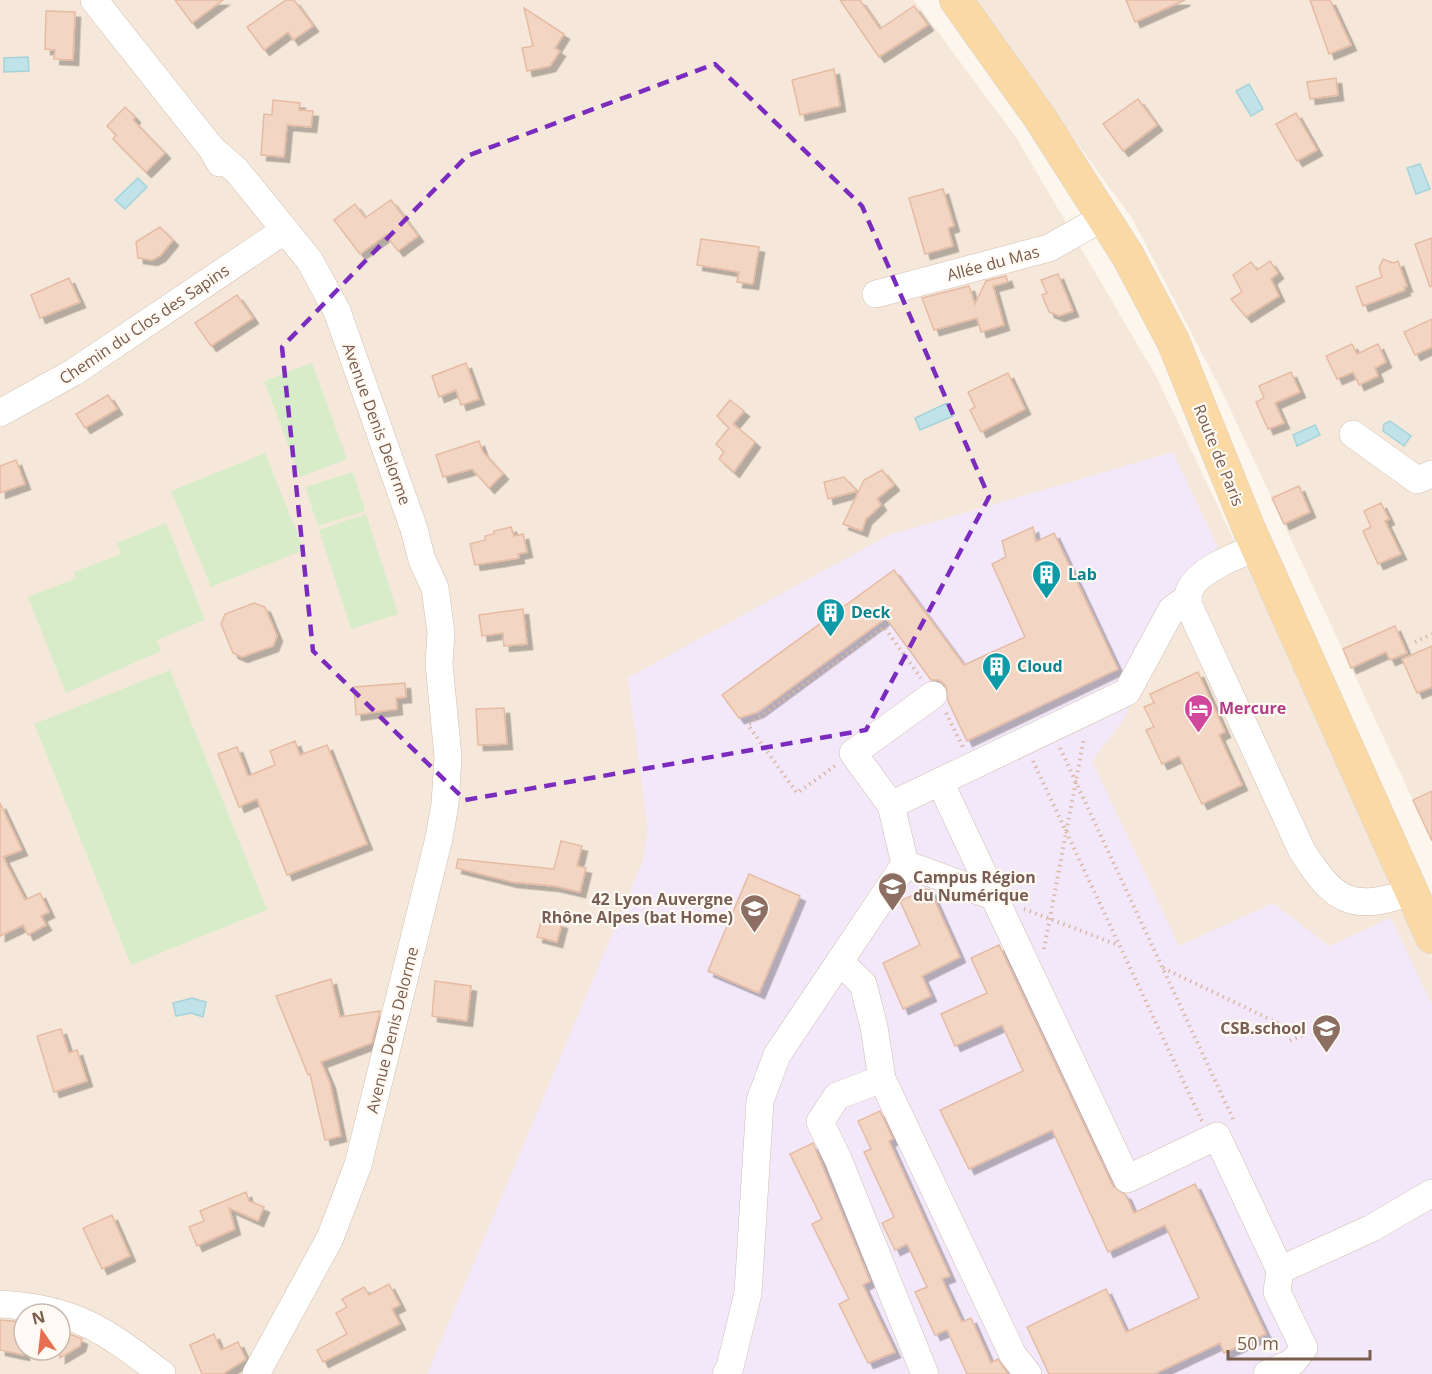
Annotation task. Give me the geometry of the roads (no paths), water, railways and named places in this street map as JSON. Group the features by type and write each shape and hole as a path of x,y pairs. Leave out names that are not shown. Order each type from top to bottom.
{"main road":[{"name":"Route de Paris","path":"956,0 1040,118 1104,218 1128,256 1173,341 1257,548 1418,893 1432,937"}],"street":[{"name":"Avenue Denis Delorme","path":"94,0 212,149 237,171 280,233 310,261 337,311 414,529 422,561 425,618 439,664 448,757 445,804 378,1092 358,1165 330,1238 256,1374"},
{"name":"Allée du Mas","path":"876,294 1048,248 1104,218"},
{"name":"Chemin du Clos des Sapins","path":"0,413 74,372 280,233"},
{"path":"1353,434 1417,480 1432,474"},
{"path":"1257,548 1224,561 1202,575 1191,587 1188,598 1195,620 1297,840 1320,880 1340,896 1363,903 1383,902 1418,893"},
{"path":"891,805 1127,692 1172,609 1188,598"},
{"path":"726,1374 730,1367 748,1293 760,1101 777,1055 841,963 905,864 891,805 853,753 933,694"},
{"path":"940,782 1126,1179 1217,1136 1280,1270 1277,1292 1304,1348 1293,1362 1267,1374"},
{"path":"905,864 993,896"},
{"path":"841,963 863,984 882,1079 1013,1355 1028,1374"},
{"path":"882,1079 837,1096 820,1122 843,1170 925,1374"},
{"path":"1280,1270 1372,1228 1432,1193"},
{"path":"1372,1228 1421,1218 1432,1213"},
{"path":"0,1304 57,1312 90,1323 162,1374"}],"water":[{"path":"28,57 29,71 4,72 4,58"},
{"path":"1249,84 1263,109 1251,116 1236,91"},
{"path":"1420,164 1430,189 1416,194 1407,168"},
{"path":"138,178 147,187 125,209 115,200"},
{"path":"947,403 953,416 920,430 915,418"},
{"path":"1390,421 1411,436 1404,446 1383,431 1384,424"},
{"path":"1315,425 1320,435 1297,446 1293,435"},
{"path":"192,998 206,1002 203,1017 191,1013 176,1016 173,1003"}],"place":[{"name":"Lab","path":"1047,600"},
{"name":"Deck","path":"830,638"},
{"name":"Cloud","path":"996,692"},
{"name":"Mercure","path":"1198,734"},
{"name":"Campus Région du Numérique","path":"892,912"},
{"name":"42 Lyon Auvergne Rhône Alpes (bat Home)","path":"754,934"},
{"name":"CSB.school","path":"1327,1054"}]}
